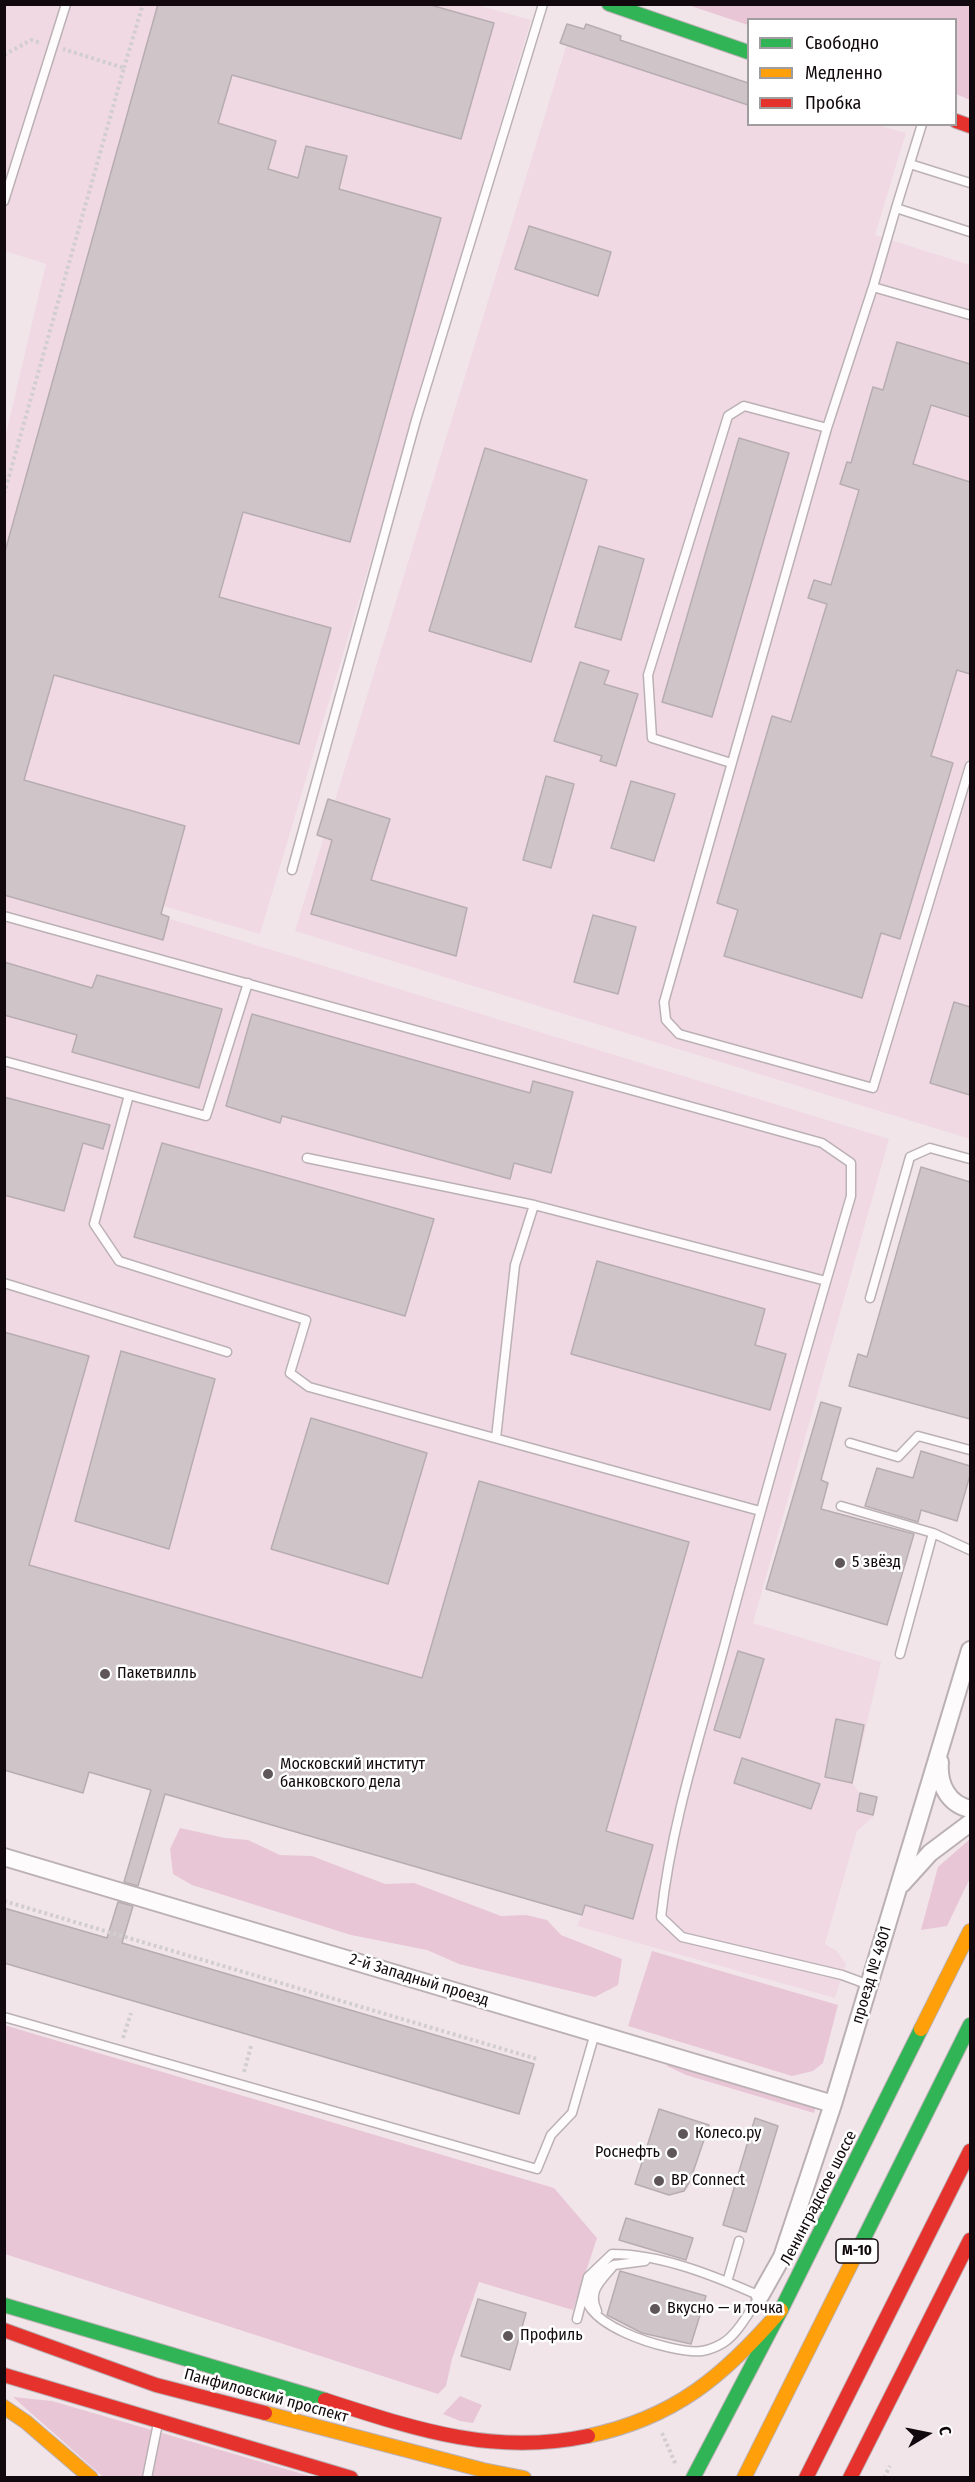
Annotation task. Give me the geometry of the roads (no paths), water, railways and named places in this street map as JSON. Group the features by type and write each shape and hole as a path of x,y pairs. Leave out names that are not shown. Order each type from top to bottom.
{"main road":[{"path":"609,4 747,51"},
{"name":"Ленинградское шоссе","path":"693,2478 781,2310 970,1931"},
{"name":"М-10","path":"744,2478 970,2025"},
{"path":"806,2478 970,2151"},
{"path":"850,2478 970,2240"},
{"path":"922,2337 967,2277"},
{"path":"4,2305 449,2437 493,2443 552,2444 591,2437 654,2414 705,2385 740,2358 781,2310"},
{"name":"Панфиловский проспект","path":"4,2330 156,2385 483,2470 524,2478"},
{"path":"4,2375 351,2478"},
{"path":"4,2407 26,2422 91,2478"}],"street":[{"name":"проезд № 4801","path":"760,2296 782,2257 833,2104 970,1650"},
{"path":"941,1746 939,1772 942,1785 949,1797 961,1807 970,1809"},
{"path":"899,1887 930,1853 970,1823"},
{"name":"2-й Западный проезд","path":"4,1857 833,2104"}],"lane":[{"path":"4,201 66,4"},
{"path":"292,870 416,420 543,4"},
{"path":"921,126 827,428 731,763 664,1002 666,1020 679,1034 873,1088 970,766"},
{"path":"910,164 970,183"},
{"path":"896,208 970,232"},
{"path":"873,286 970,315"},
{"path":"731,763 652,738 648,675 728,416 744,406 827,428"},
{"path":"4,916 822,1143 851,1163 851,1196 760,1511 681,1807 666,1876 661,1917 682,1937 842,1975 869,1985"},
{"path":"4,1061 206,1116 248,983"},
{"path":"129,1095 94,1224 119,1261 306,1320 290,1373 309,1387 760,1511"},
{"path":"870,1298 910,1157 930,1148 970,1159"},
{"path":"308,1158 534,1205 826,1281"},
{"path":"496,1438 515,1265 534,1205"},
{"path":"4,1283 227,1352"},
{"path":"850,1443 898,1457 918,1436 970,1450"},
{"path":"841,1506 933,1533 970,1550"},
{"path":"900,1654 933,1533"},
{"path":"4,2017 537,2169 551,2135 572,2113 595,2033"},
{"path":"727,2282 739,2241"},
{"path":"577,2319 582,2292 588,2277 612,2254 656,2260 727,2282 760,2296 724,2342 702,2351 676,2350 658,2345 602,2322 592,2298 598,2282 614,2265 656,2260"},
{"path":"147,2478 159,2420"}],"place":[{"name":"5 звёзд","path":"840,1563"},
{"name":"Пакетвилль","path":"105,1674"},
{"name":"Московский институт банковского дела","path":"268,1774"},
{"name":"Колесо.ру","path":"683,2134"},
{"name":"Роснефть","path":"672,2153"},
{"name":"ВР Connect","path":"659,2181"},
{"name":"Вкусно — и точка","path":"655,2309"},
{"name":"Профиль","path":"508,2336"}]}
